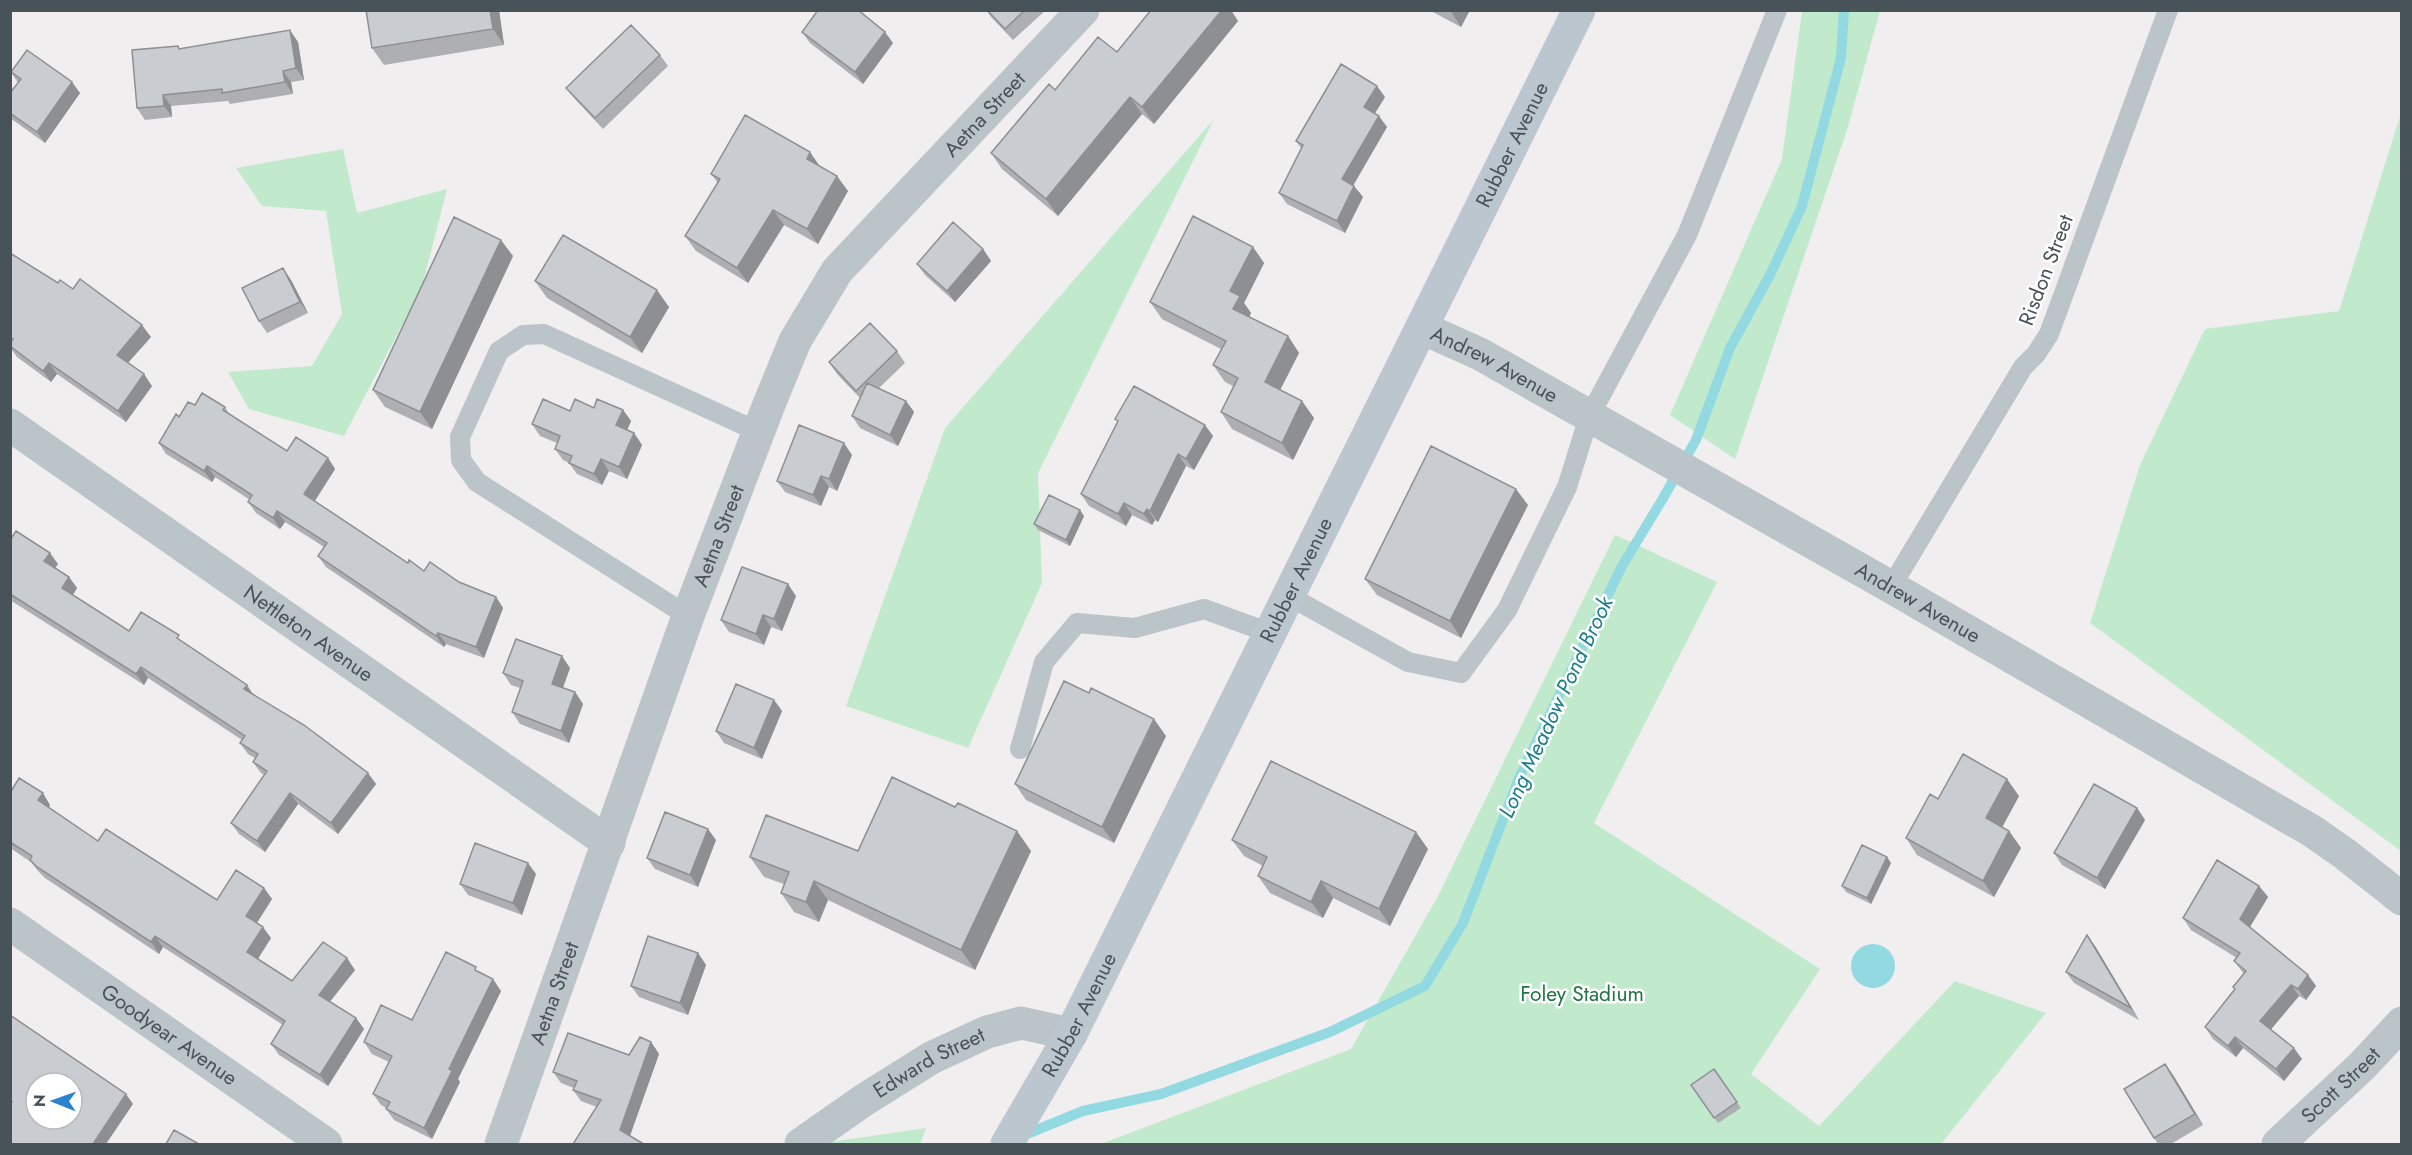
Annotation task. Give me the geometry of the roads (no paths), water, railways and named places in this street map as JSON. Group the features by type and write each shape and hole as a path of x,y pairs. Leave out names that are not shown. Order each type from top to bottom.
{"street":[{"name":"Aetna Street","path":"501,1144 688,616 795,341 837,271 1083,10"},
{"name":"Rubber Avenue","path":"1007,1144 1071,1034 1579,10"},
{"name":"Andrew Avenue","path":"1422,328 1480,354 2312,831 2402,899"},
{"name":"Nettleton Avenue","path":"10,425 609,843"},
{"name":"Goodyear Avenue","path":"10,924 326,1144"},
{"name":"Edward Street","path":"801,1144 864,1100 922,1064 987,1032 1021,1023 1071,1034"},
{"name":"Scott Street","path":"2278,1144 2354,1074 2402,1023"}],"lane":[{"path":"1289,596 1408,662 1461,673 1507,610 1567,487 1589,417 1687,235 1777,10"},
{"name":"Risdon Street","path":"1891,588 2023,367 2036,354 2049,334 2168,10"},
{"path":"688,616 477,482 461,460 460,437 499,351 523,335 544,334 759,432"},
{"path":"1020,749 1044,662 1077,623 1135,628 1204,609 1270,633"}],"water":[{"path":"1873,944 1882,945 1889,950 1894,957 1894,975 1889,982 1882,987 1873,988 1864,987 1857,982 1852,975 1851,966 1852,957 1857,950 1864,945"}],"waterway":[{"name":"Long Meadow Pond Brook","path":"1022,1136 1083,1111 1161,1094 1330,1032 1425,986 1463,923 1519,778 1622,566 1696,440 1730,348 1771,273 1802,206 1841,58 1844,10"}],"park label":[{"name":"Foley Stadium","path":"1582,994"}]}
